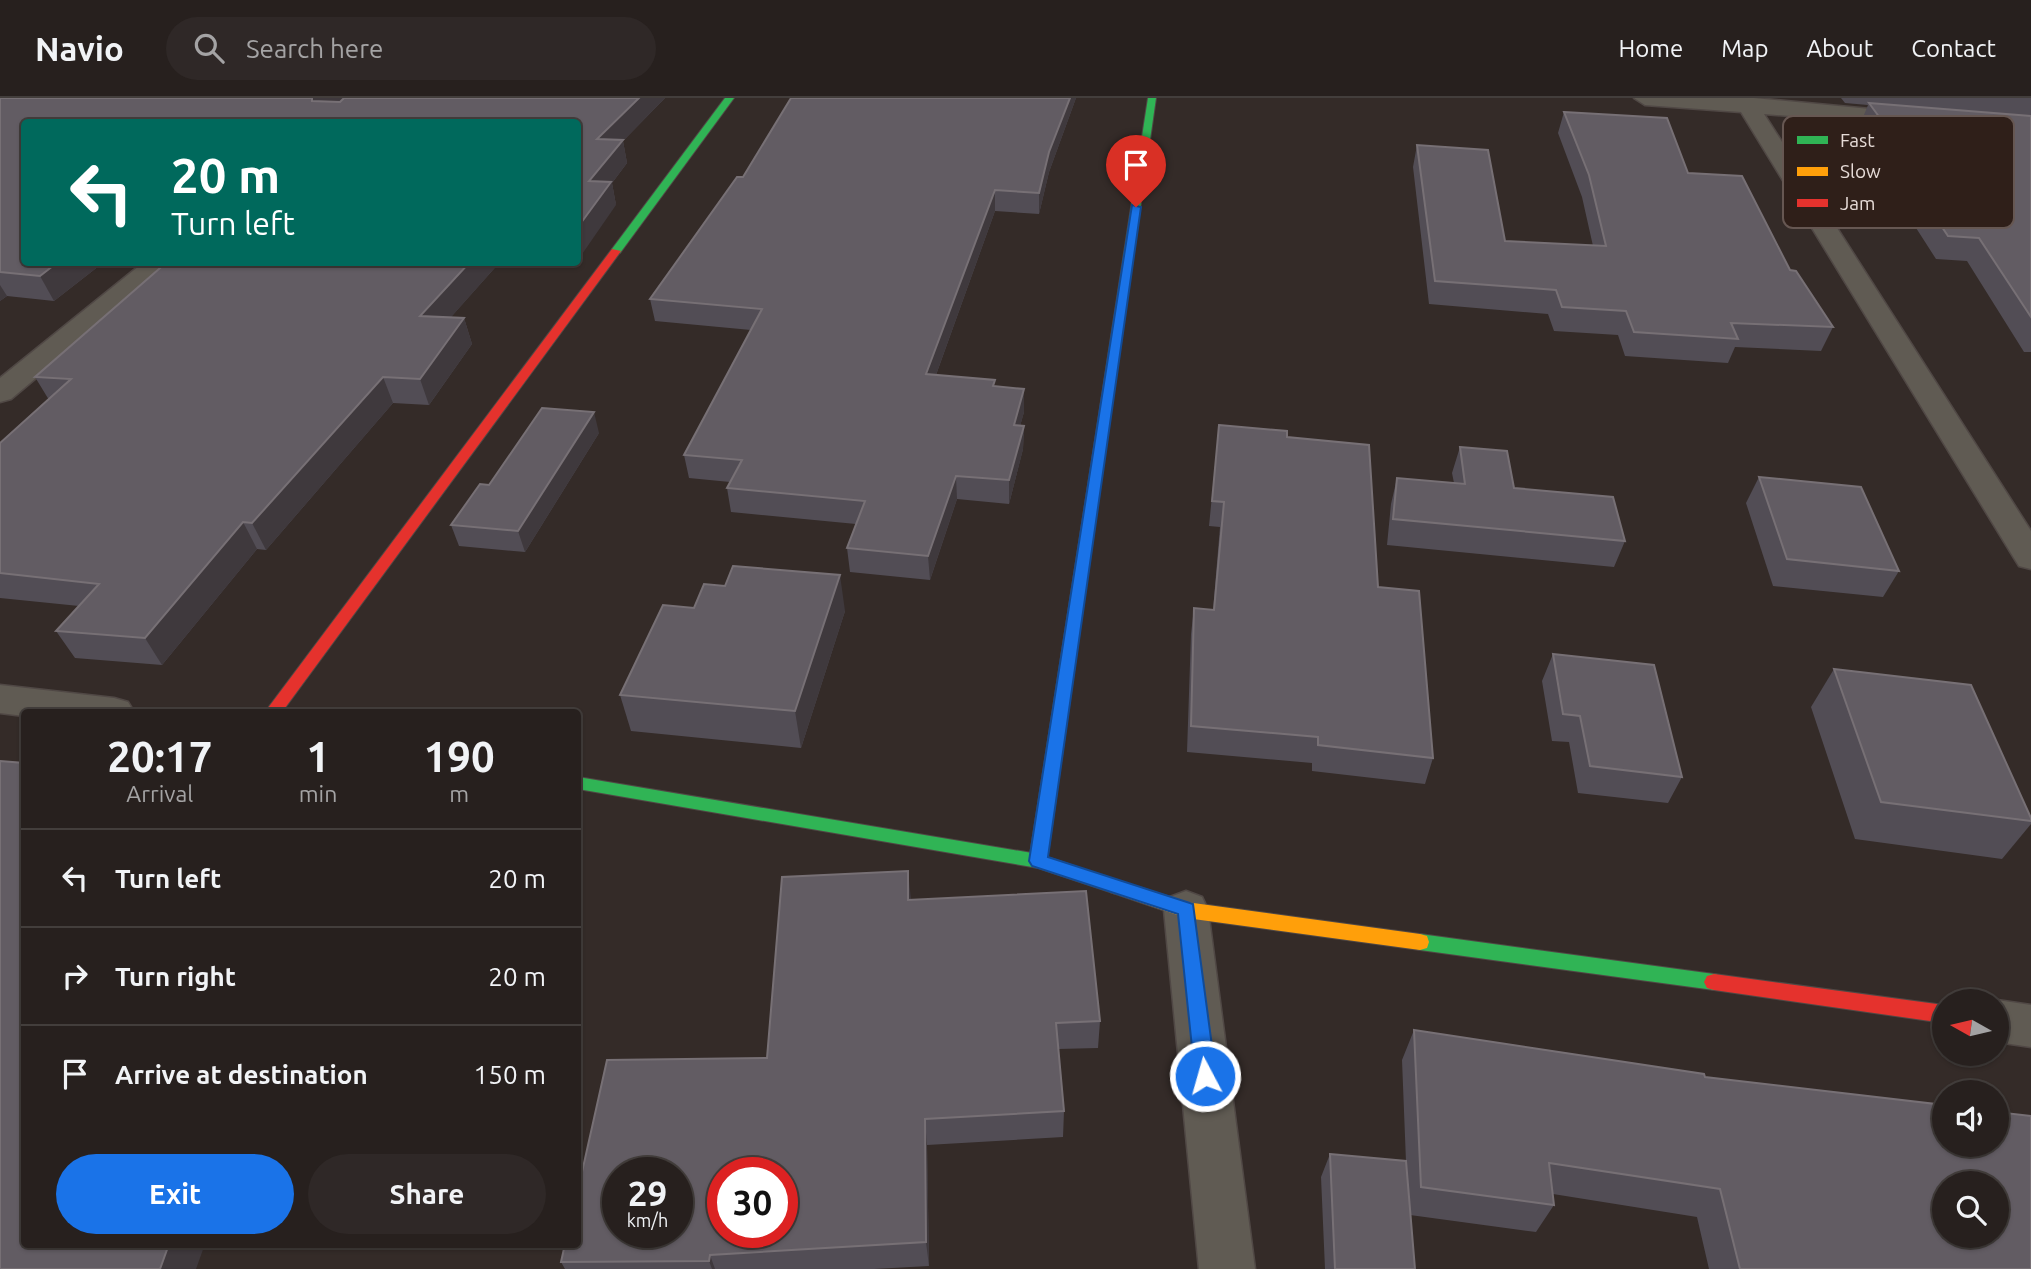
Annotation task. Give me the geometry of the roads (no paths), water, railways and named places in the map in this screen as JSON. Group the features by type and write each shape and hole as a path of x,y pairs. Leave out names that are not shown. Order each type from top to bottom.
{"street":[{"path":"275,709 730,98"},
{"path":"1038,861 1152,98"},
{"path":"1645,98 1745,101 1888,116"},
{"path":"1745,101 1783,162"},
{"path":"1824,228 2031,558"},
{"path":"0,393 156,266"},
{"path":"0,699 88,709"},
{"path":"581,784 1038,861 1186,910 1932,1012"},
{"path":"1186,910 1227,1269"},
{"path":"2009,1023 2031,1026"}]}
